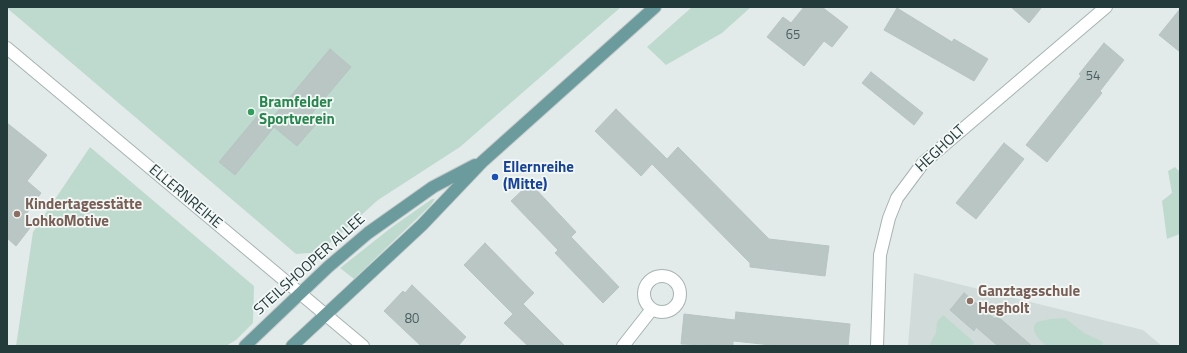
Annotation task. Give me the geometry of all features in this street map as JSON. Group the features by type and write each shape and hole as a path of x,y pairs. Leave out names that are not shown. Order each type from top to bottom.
{"main road":[{"name":"STEILSHOOPER ALLEE","path":"292,346 422,225 482,162 655,7"},
{"name":"STEILSHOOPER ALLEE","path":"245,346 349,248 397,211 450,177 482,162"}],"street":[{"name":"HEGHOLT","path":"877,346 880,255 889,218 897,198 923,163 1106,7"},
{"name":"ELLERNREIHE","path":"7,48 363,346"},
{"path":"623,346 652,309"}],"shaded area":[{"name":"Ganztagsschule Hegholt","path":"914,273 1143,330 1162,346 908,346"}],"green space":[{"path":"621,7 460,147 378,200 320,252 296,254 7,8"},
{"path":"692,7 751,7 722,33 666,65 647,47"},
{"path":"90,147 254,286 253,323 236,340 226,346 16,346 33,232"},
{"path":"1175,167 1180,172 1180,234 1167,239 1162,201 1172,193 1168,171"},
{"path":"432,199 435,199 430,206 354,279 340,268 392,227"},
{"path":"943,315 974,342 972,346 929,346 936,333 937,322"},
{"path":"1065,318 1084,333 1103,342 1101,346 1045,345 1034,331 1034,326 1037,322"}],"building":[{"path":"804,7 822,7 848,27 832,47 824,41 804,66 767,37 783,17 791,23"},
{"path":"1011,7 1042,7 1029,23"},
{"path":"897,8 952,42 954,39 988,59 974,81 884,30"},
{"path":"1180,9 1180,52 1159,35"},
{"path":"1104,43 1124,60 1100,91 1102,93 1047,162 1026,145 1081,76 1079,74"},
{"path":"330,49 351,67 308,118 316,124 297,146 274,127 235,175 219,162 259,114 271,124 269,122"},
{"path":"871,72 923,113 914,125 862,83"},
{"path":"616,109 667,159 678,147 769,239 829,246 825,276 750,267 750,263 652,164 641,176 595,131"},
{"path":"7,123 47,155 27,181 41,193 24,217 33,224 16,246 7,238"},
{"path":"1004,143 1024,159 976,219 956,203"},
{"path":"530,183 576,232 571,237 619,287 603,303 555,253 558,250 511,201"},
{"path":"485,243 534,293 523,304 565,346 528,346 504,323 513,314 464,265"},
{"path":"412,285 466,337 458,346 421,346 384,311 403,291 405,293"},
{"path":"964,293 995,319 997,316 1032,346 998,346 976,327 974,331 950,310"},
{"path":"736,312 850,324 848,346 781,346 733,341 733,346 681,344 684,314 735,320"}],"place":[{"name":"Bramfelder Sportverein","path":"251,112"},
{"name":"Ellernreihe (Mitte)","path":"495,177"},
{"name":"Kindertagesstätte LohkoMotive","path":"17,214"},
{"name":"Ganztagsschule Hegholt","path":"970,301"}]}
